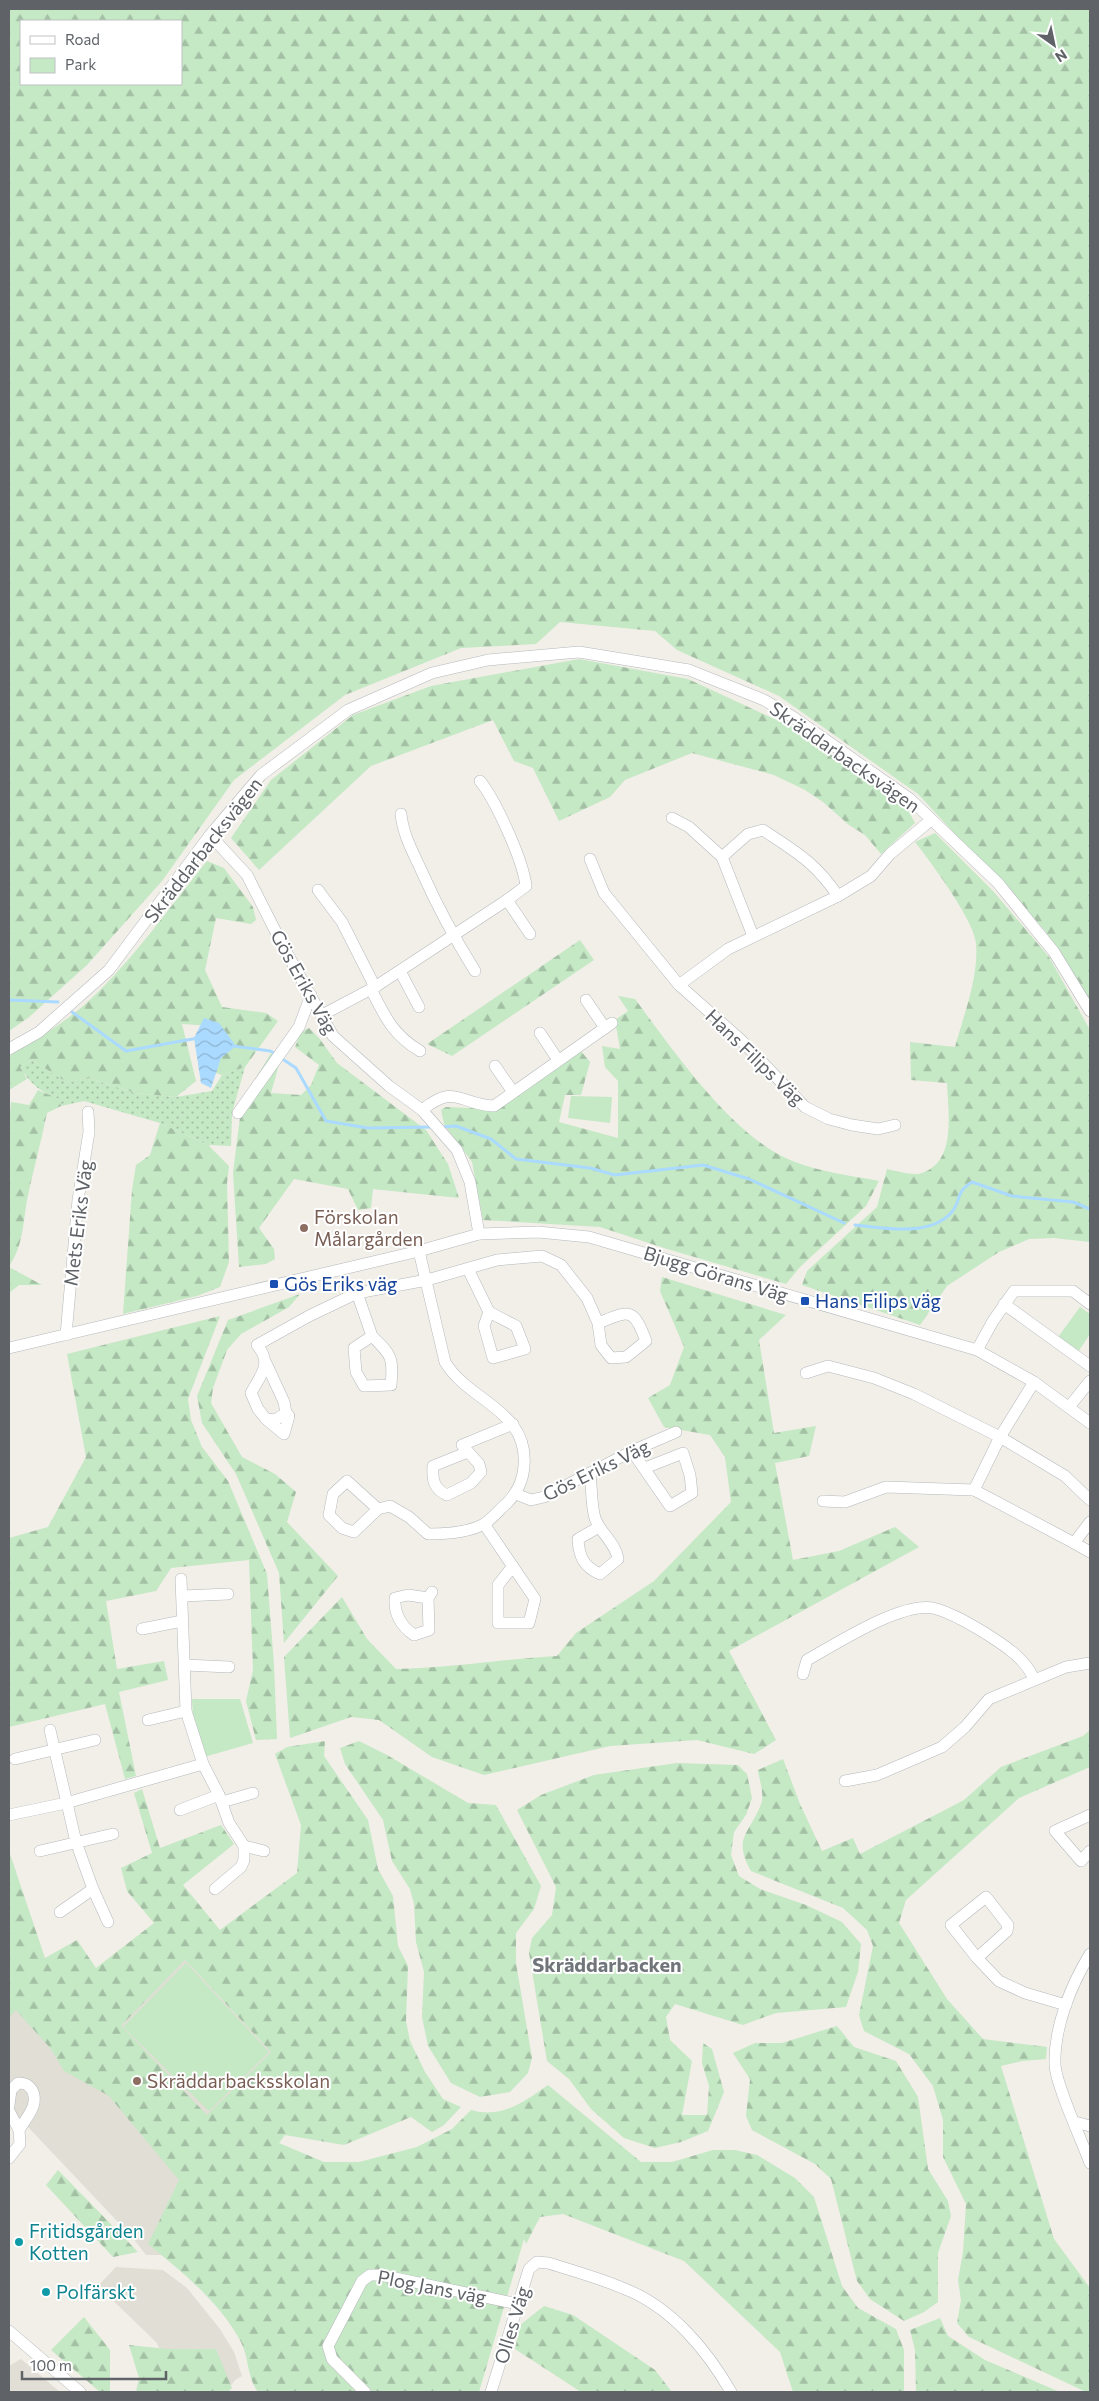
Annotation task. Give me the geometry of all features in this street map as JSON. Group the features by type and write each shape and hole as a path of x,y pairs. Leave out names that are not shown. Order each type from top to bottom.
{"street":[{"name":"Skräddarbacksvägen","path":"9,1050 39,1032 109,970 210,835 261,775 348,710 373,697 432,673 488,660 579,652 689,670 764,700 793,717 903,794 998,883 1054,952 1090,1011"},
{"path":"322,1015 373,988 400,971 526,886 525,874 489,792 480,781"},
{"path":"402,814 403,830 453,936 475,970"},
{"path":"672,818 689,827 722,857 752,936"},
{"path":"680,985 728,949 838,896 871,876 890,854 931,820"},
{"path":"722,857 748,834 763,830 812,863 838,896"},
{"name":"Gös Eriks Väg","path":"210,835 247,874 283,946 333,1036 352,1055 422,1110 457,1150 470,1182 479,1234"},
{"name":"Hans Filips Väg","path":"590,859 604,893 680,985 740,1040 805,1108 829,1119 852,1125 878,1129 895,1125"},
{"path":"318,890 342,922 390,1027 406,1043 420,1051"},
{"path":"507,900 530,934"},
{"path":"400,971 419,1007"},
{"path":"238,1113 299,1027 310,995"},
{"path":"422,1110 434,1100 448,1094 483,1105 494,1106 608,1026 586,1000"},
{"path":"540,1033 558,1060"},
{"path":"495,1066 513,1092"},
{"name":"Mets Eriks Väg","path":"66,1335 78,1200 89,1132 88,1112"},
{"name":"Bjugg Görans Väg","path":"479,1234 538,1232 589,1237 977,1350 1034,1382 1090,1423"},
{"path":"9,1348 419,1251 479,1234"},
{"name":"Gös Eriks Väg","path":"378,1509 390,1506 409,1517 428,1534 451,1534 484,1524 516,1494 523,1477 525,1451 513,1424 490,1403 454,1376 445,1362 419,1251"},
{"path":"266,1363 251,1393 258,1409 266,1419 284,1434 289,1416 286,1413 284,1402 266,1363 264,1354 257,1345 309,1316 357,1293 426,1280 497,1260 542,1256 561,1265 587,1298 598,1323 601,1345 611,1358 626,1357 646,1341 634,1316 625,1313 598,1323"},
{"path":"468,1269 489,1312"},
{"path":"977,1350 1004,1304 1014,1291 1047,1289 1073,1291 1090,1304"},
{"path":"357,1293 372,1336 389,1352 392,1367 391,1385 364,1386 356,1372 354,1348 372,1336"},
{"path":"1004,1304 1090,1366"},
{"path":"806,1373 828,1366 874,1378 914,1394 1000,1437 1066,1476 1090,1500"},
{"path":"1069,1407 1090,1381"},
{"path":"974,1490 1000,1437 1034,1382"},
{"path":"266,1419 275,1420 286,1413"},
{"path":"468,1452 462,1445 513,1424"},
{"name":"Gös Eriks Väg","path":"516,1494 530,1500 544,1497 632,1451 676,1432"},
{"name":"Gös Eriks Väg","path":"632,1451 670,1506 692,1493 690,1475 683,1453 645,1468"},
{"name":"Gös Eriks Väg","path":"590,1474 594,1516 599,1527"},
{"path":"347,1481 378,1509 354,1532 342,1528 329,1515 333,1494 347,1481"},
{"path":"823,1501 845,1502 886,1486 974,1490 1090,1552"},
{"path":"1074,1543 1090,1522"},
{"path":"484,1524 513,1566 535,1599 529,1623 498,1623 498,1584 513,1566"},
{"path":"181,1579 186,1711 203,1764 221,1799 230,1823 244,1846 244,1860 241,1867 215,1889"},
{"path":"183,1596 228,1594"},
{"path":"802,1674 807,1660 894,1613 932,1608 968,1623 1006,1646 1030,1669 1034,1680"},
{"path":"142,1629 182,1621"},
{"path":"846,1781 877,1775 942,1746 964,1727 989,1699 1066,1667 1090,1663"},
{"path":"185,1666 229,1667"},
{"path":"148,1720 186,1711"},
{"path":"50,1730 76,1842 93,1889 108,1922"},
{"path":"15,1758 95,1740"},
{"path":"9,1815 66,1802 203,1764"},
{"path":"180,1810 253,1793"},
{"path":"1090,1815 1056,1832 1081,1860 1090,1851"},
{"path":"40,1851 113,1834"},
{"path":"244,1846 264,1851"},
{"path":"60,1912 93,1889"},
{"path":"978,1958 1007,1931 1008,1925 986,1897 951,1925 978,1958 999,1982 1025,1993 1066,2005"},
{"path":"1090,1954 1066,2005 1059,2032 1055,2065 1090,2162"},
{"path":"9,2105 11,2090 18,2083 25,2083 30,2087 35,2099 33,2107 19,2130"},
{"path":"9,2111 19,2130 20,2144 9,2158"},
{"path":"1075,2122 1090,2126"},
{"name":"Olles Väg","path":"491,2392 529,2269 538,2262 627,2289 652,2304 678,2323 696,2343 731,2392"},
{"name":"Plog Jans väg","path":"365,2392 332,2358 328,2353 328,2346 362,2281 368,2276 381,2275 518,2304"},
{"path":"9,2331 80,2392"}],"shaded area":[{"name":"Skräddarbacksskolan","path":"185,1960 271,2052 163,2255 146,2255 132,2237 29,2128 9,2110 9,2009"},
{"path":"116,2267 163,2270 187,2288 220,2329 234,2352 242,2376 235,2380 226,2392 184,2392 156,2342 98,2286"},
{"path":"21,2359 60,2392 9,2392 9,2366"}],"green space":[{"path":"9,9 1090,9 1090,1004 1046,932 918,794 779,696 677,650 655,631 560,622 536,644 461,648 345,695 234,780 162,881 87,965 28,1018 9,1031"},
{"path":"579,659 688,679 794,728 908,810 915,823 881,854 865,835 849,825 823,802 805,790 774,775 692,753 625,780 610,797 559,821 533,768 514,761 493,720 371,766 259,870 231,838 271,780 353,715 431,686"},
{"path":"935,833 993,891 1049,957 1090,1030 1090,1242 1054,1238 1029,1239 999,1252 947,1286 920,1325 802,1285 807,1271 877,1207 887,1169 909,1174 922,1173 933,1167 941,1158 946,1147 949,1121 947,1083 911,1080 910,1042 955,1047 973,982 976,943 968,920 960,906 915,842"},
{"path":"207,861 224,868 253,907 256,920 251,924 216,918 205,970 222,1007 266,1013 278,1021 245,1067 222,1075 213,1072 213,1026 182,1024 196,1081 176,1097 135,1093 86,1077 68,1083 32,1060 20,1067 27,1079 9,1090 9,1056 64,1021 99,991 147,937"},
{"path":"580,940 594,960 452,1056 427,1044"},
{"path":"618,996 635,999 685,1066 725,1112 768,1148 790,1160 812,1168 879,1181 866,1206 800,1267 786,1284 600,1227 483,1220 472,1162 444,1124 441,1110 446,1107 494,1109 580,1050 590,1062 581,1095 565,1095 559,1122 618,1138 618,1081 605,1067 602,1046 620,1049 615,1020 628,1011"},
{"path":"309,1028 319,1038 337,1063 426,1130 448,1164 459,1198 373,1189 371,1208 358,1210 348,1189 294,1179 259,1228 274,1249 275,1259 266,1264 239,1267 233,1173 242,1101 271,1053 280,1061 271,1093 301,1095 311,1085 319,1065 295,1047 301,1032"},
{"path":"32,1060 68,1083 86,1077 135,1093 176,1097 212,1091 222,1075 245,1067 232,1113 231,1146 208,1145 160,1123 84,1101 61,1106 58,1099 41,1090 20,1067"},
{"path":"38,1090 59,1099 61,1106 47,1113 27,1200 20,1243 9,1266 9,1125 11,1102 29,1105"},
{"path":"571,1096 612,1097 610,1123 568,1118"},
{"path":"160,1123 208,1145 229,1166 227,1183 229,1262 220,1287 197,1296 123,1314 132,1190 136,1165 150,1155"},
{"path":"9,1267 42,1285 19,1285 9,1293"},
{"path":"662,1277 786,1315 759,1340 774,1433 816,1426 809,1456 775,1463 793,1560 839,1551 895,1527 919,1547 729,1651 776,1740 754,1754 697,1740 610,1746 484,1775 432,1757 379,1720 351,1717 290,1738 284,1657 342,1597 367,1639 396,1669 557,1656 576,1633 654,1581 731,1502 725,1457 710,1435 664,1427 648,1398 670,1385 684,1347 660,1291"},
{"path":"300,1294 289,1307 241,1334 227,1350 213,1388 211,1403 242,1457 275,1474 296,1492 287,1522 338,1576 284,1643 279,1573 236,1474 202,1423 197,1396 228,1320"},
{"path":"1080,1307 1090,1314 1090,1334 1078,1352 1056,1340"},
{"path":"220,1316 188,1399 191,1420 202,1447 228,1481 267,1574 277,1739 256,1740 246,1701 253,1670 249,1560 171,1568 156,1591 106,1601 117,1669 164,1661 168,1680 119,1692 136,1776 125,1779 105,1704 9,1727 9,1538 48,1527 86,1457 67,1354"},
{"path":"192,1699 240,1699 253,1743 204,1757 193,1718"},
{"path":"1090,1730 1090,1767 1019,1798 906,1900 899,1923 947,1999 983,2039 1047,2047 1046,2059 1022,2061 1001,2066 1054,2239 1090,2288 1090,2392 1086,2392 969,2337 957,2323 961,2300 958,2280 963,2252 966,2204 943,2157 943,2120 933,2086 909,2054 864,2031 859,2015 873,1946 867,1930 843,1908 751,1871 743,1850 743,1843 762,1800 758,1770 783,1759 800,1804 822,1851 853,1838 860,1854 964,1800 1001,1767 1083,1736"},
{"path":"325,1741 324,1756 368,1820 378,1869 393,1896 398,1946 408,1966 406,2021 410,2041 425,2072 443,2099 461,2107 444,2125 432,2132 411,2117 344,2145 285,2135 279,2143 324,2162 359,2162 417,2147 452,2129 471,2110 482,2112 503,2111 521,2103 548,2085 641,2162 672,2162 713,2150 735,2150 757,2155 795,2178 814,2197 842,2286 858,2308 896,2329 904,2350 904,2392 793,2392 780,2352 684,2261 563,2214 540,2217 526,2244 524,2239 479,2392 258,2392 254,2386 241,2342 222,2313 199,2288 148,2244 179,2180 109,2096 64,2071 51,2049 16,2010 9,2017 9,1851 45,1958 77,1940 96,1968 154,1923 127,1891 121,1868 152,1853 134,1793 142,1789 160,1848 221,1825 234,1844 183,1885 220,1930 297,1873 301,1825 275,1754 287,1747","holes":["185,1960 271,2052 207,2115 121,2026"]},
{"path":"359,1741 387,1755 468,1803 496,1805 541,1886 534,1909 516,1933 516,1963 532,2058 528,2073 510,2092 480,2097 451,2083 428,2046 422,2017 424,1972 416,1942 414,1904 410,1889 392,1861 383,1820 345,1764 340,1748"},
{"path":"677,1763 738,1765 747,1774 752,1798 746,1815 734,1832 731,1855 739,1876 760,1889 806,1905 842,1922 861,1944 858,1972 846,2007 776,2013 743,2025 675,2004 666,2017 670,2040 692,2061 682,2115 707,2115 709,2086 702,2063 703,2043 712,2049 724,2092 708,2131 681,2142 655,2148 624,2138 591,2109 569,2079 547,2061 529,1953 532,1938 552,1915 556,1887 517,1810 541,1795 594,1775"},
{"path":"186,1963 269,2052 209,2111 123,2027"},
{"path":"837,2026 854,2047 896,2061 918,2097 928,2169 948,2201 951,2216 938,2253 938,2302 924,2312 904,2321 870,2299 857,2281 831,2179 815,2164 752,2130 746,2116 750,2079 733,2053 755,2043 782,2043"},
{"path":"58,2170 138,2252 113,2257 46,2185"},
{"path":"544,2306 573,2315 655,2370 672,2392 581,2392 515,2349 520,2325"},
{"path":"84,2317 110,2350 110,2392 100,2392 51,2350"},
{"path":"940,2318 948,2336 985,2360 1060,2392 916,2392 915,2350 910,2330"},
{"path":"129,2345 167,2349 216,2349 232,2388 228,2392 136,2392 139,2378"}],"water":[{"path":"204,1018 219,1023 236,1046 221,1058 211,1088 201,1083 194,1038"}],"waterway":[{"path":"9,1000 58,1002"},
{"path":"72,1012 126,1051 198,1038"},
{"path":"233,1046 270,1051 276,1054"},
{"path":"281,1058 296,1068 326,1121 368,1128 432,1127"},
{"path":"441,1127 456,1126 491,1139 516,1159 590,1168 615,1175 703,1165 749,1179 844,1223"},
{"path":"855,1225 906,1229 919,1228 942,1221 954,1209 960,1193 972,1182 1012,1196 1073,1202 1090,1209"}],"place":[{"name":"Förskolan Målargården","path":"304,1228"},
{"name":"Gös Eriks väg","path":"274,1284"},
{"name":"Hans Filips väg","path":"805,1301"},
{"name":"Skräddarbacksskolan","path":"137,2081"},
{"name":"Fritidsgården Kotten","path":"19,2242"},
{"name":"Polfärskt","path":"46,2292"}],"district":[{"name":"Skräddarbacken","path":"607,1965"}]}
